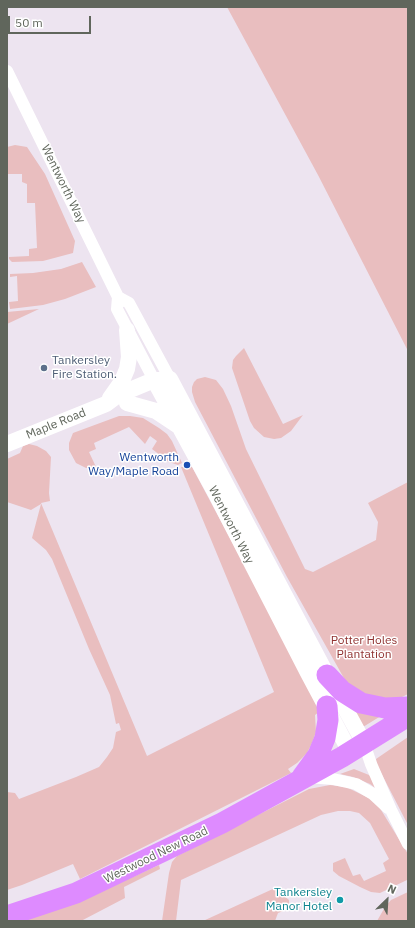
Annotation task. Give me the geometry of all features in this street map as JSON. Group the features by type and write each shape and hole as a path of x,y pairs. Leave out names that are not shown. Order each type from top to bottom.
{"highway":[{"path":"327,675 342,691 361,703 385,708 408,706"},
{"path":"303,779 322,748 327,724 327,706"},
{"name":"Westwood New Road","path":"7,916 82,890 222,822 358,748 408,716"}],"street":[{"name":"Wentworth Way","path":"7,71 118,297 128,304 180,427 308,673 327,706 358,748"},
{"name":"Wentworth Way","path":"118,297 117,309 127,330 161,383 327,675 358,748"},
{"path":"106,404 122,381 127,369 129,357 127,330"},
{"name":"Maple Road","path":"106,404 127,403 161,383"},
{"name":"Maple Road","path":"7,444 106,404 118,395 161,383"},
{"path":"127,403 156,411 180,427"},
{"path":"358,748 371,764 408,844"},
{"path":"303,779 333,779 356,784 373,794 391,810"}],"green space":[{"path":"227,7 408,7 408,351 318,175"},
{"path":"15,145 27,147 45,174 75,241 73,253 43,261 12,262 9,259 9,257 29,256 29,249 37,248 35,203 27,203 27,184 22,182 22,174 7,174 7,147"},
{"path":"82,262 96,287 65,299 43,305 10,309 9,302 18,301 17,276 10,277 10,274 33,273 61,269"},
{"path":"39,309 7,324 7,312"},
{"path":"244,348 283,424 303,415 291,431 281,438 274,439 264,437 254,428 250,421 232,368 233,360"},
{"name":"Potter Holes Plantation","path":"205,377 216,380 223,389 231,406 246,449 305,569 313,572 376,540 378,522 368,503 408,482 408,694 400,698 390,699 360,694 345,680 287,577 195,402 192,392 194,382 197,379"},
{"path":"119,416 143,418 159,428 167,434 172,441 182,463 178,465 169,462 152,449 157,441 150,436 145,444 129,427 94,443 96,449 89,452 96,467 86,468 76,463 69,450 69,443 73,433"},
{"path":"29,444 46,451 51,457 50,501 41,503 147,756 274,692 181,467 192,467 304,677 327,706 315,715 316,732 312,743 307,753 297,763 288,769 291,773 80,879 73,864 7,890 7,792 15,793 19,799 99,767 113,748 116,732 121,730 119,723 116,724 110,695 89,649 52,559 46,550 32,538 41,504 31,510 7,502 7,459 20,453 23,446"},
{"path":"350,702 389,711 363,727"},
{"path":"408,737 408,825 377,765 376,759"},
{"path":"354,769 369,775 376,781 382,793 370,784 353,777 340,774"},
{"path":"330,785 346,787 369,798 378,805 408,854 407,880 380,893 371,892 339,876 333,871 333,863 345,858 353,876 360,874 364,881 386,871 383,863 389,859 370,823 359,813 338,811 321,815 181,880 176,921 162,921 169,873 172,862 177,856 309,789"},
{"path":"159,865 160,869 124,887 125,898 81,921 22,921 102,891"},
{"path":"275,888 289,900 289,904 286,910 278,913 275,921 203,921"},
{"path":"408,892 408,921 377,921 391,900"}],"place":[{"name":"Tankersley Fire Station.","path":"44,368"},
{"name":"Wentworth Way/Maple Road","path":"187,465"},
{"name":"Tankersley Manor Hotel","path":"340,900"}]}
